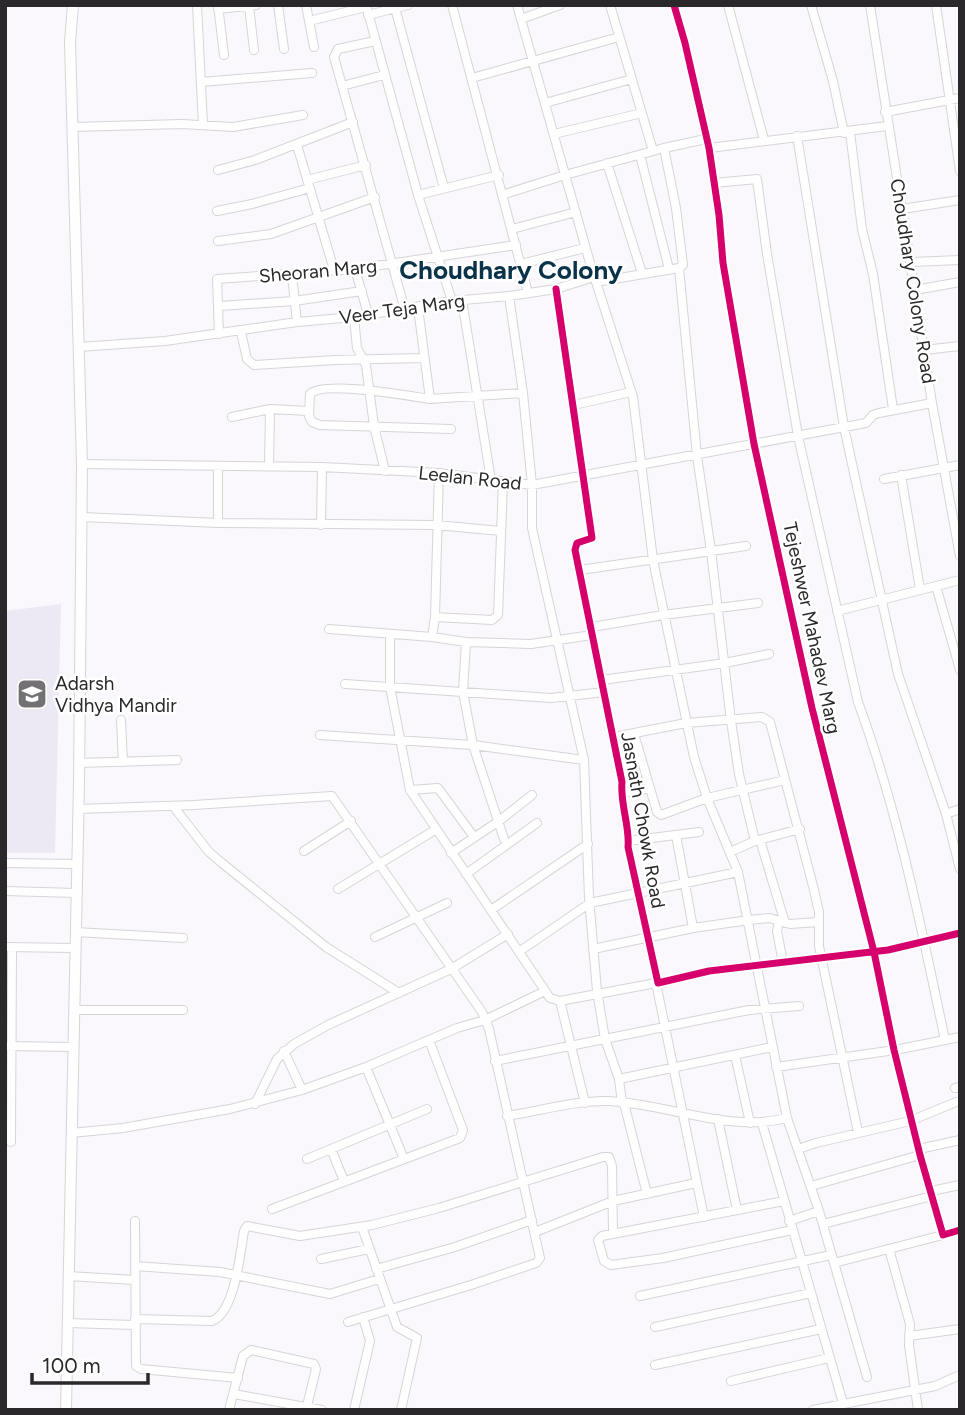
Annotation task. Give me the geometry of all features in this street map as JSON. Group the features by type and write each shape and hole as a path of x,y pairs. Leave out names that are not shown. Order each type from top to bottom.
{"main road":[{"path":"66,1410 82,517 70,42 73,5"}],"street":[{"path":"197,5 203,125"},
{"path":"224,55 218,7 257,5"},
{"path":"278,5 284,49"},
{"path":"306,5 314,47"},
{"path":"452,5 528,293"},
{"path":"517,5 595,279 631,392 653,561 694,757 707,798 738,872 787,1118 819,1211 867,1377"},
{"path":"521,19 560,5"},
{"path":"610,5 653,151"},
{"name":"Tejeshwer Mahadev Marg","path":"674,5 707,144 723,262 755,445 812,708 874,951 894,1050 919,1152 943,1235"},
{"path":"728,5 765,140"},
{"path":"811,5 847,133 862,229 873,274 893,409"},
{"name":"Choudhary Colony Road","path":"870,5 943,468 958,524 960,556"},
{"path":"936,5 960,171"},
{"path":"249,6 254,50"},
{"path":"309,21 367,9 403,6 444,188"},
{"path":"367,9 418,195 452,301"},
{"path":"472,78 619,37"},
{"path":"375,41 336,51 334,57 405,310"},
{"path":"201,82 312,73"},
{"path":"342,86 384,75"},
{"path":"545,103 632,79"},
{"path":"885,112 960,98"},
{"path":"554,134 642,113"},
{"path":"72,127 203,125 217,128 303,115"},
{"path":"218,170 296,145 353,122"},
{"path":"502,195 664,148 847,133 887,126"},
{"path":"797,136 844,427 898,674 946,814 960,869"},
{"path":"296,145 334,270"},
{"path":"664,148 681,245 683,265 679,268 697,456 731,720 743,791 782,922 778,931 783,963"},
{"path":"640,155 669,269"},
{"path":"607,163 642,273"},
{"path":"217,211 268,200 366,165"},
{"path":"418,195 499,175"},
{"path":"714,183 757,179 767,254 799,436 837,611 858,702 873,744 925,943 945,1040"},
{"path":"218,241 271,234 375,197"},
{"path":"902,209 960,200"},
{"path":"512,229 576,212"},
{"name":"Sheoran Marg","path":"219,334 217,279 355,269 516,245"},
{"path":"521,264 586,248"},
{"path":"911,262 960,260"},
{"name":"Veer Teja Marg","path":"79,347 145,343 241,332 452,301 509,296 556,289 595,279 679,268"},
{"path":"355,269 368,314"},
{"path":"292,275 297,322"},
{"path":"915,289 960,282"},
{"name":"Jasnath Chowk Road","path":"556,289 592,538 580,541 576,546 622,782 637,892 658,983 709,971 925,943 960,933"},
{"path":"219,306 362,291"},
{"path":"509,296 523,393 532,485 532,528 555,641 584,760 597,996 605,1039 619,1079 647,1194"},
{"path":"462,300 491,480"},
{"path":"418,308 430,399"},
{"path":"354,317 357,348 363,360 385,471"},
{"path":"241,332 251,365 424,358"},
{"path":"924,350 960,345"},
{"path":"451,429 320,425 310,419 310,397 313,390 369,390 430,399 523,393"},
{"path":"574,405 631,392"},
{"name":"Leelan Road","path":"82,464 322,467 439,473 532,485 866,423 873,415 932,403"},
{"path":"232,417 270,409 309,411"},
{"path":"269,466 270,409"},
{"path":"884,479 960,465"},
{"path":"218,466 218,523"},
{"path":"321,525 322,467"},
{"path":"432,637 435,617 439,473"},
{"path":"901,475 920,589"},
{"path":"435,617 492,621 496,619 499,611 503,481"},
{"path":"82,517 218,523 436,525 501,531"},
{"path":"580,570 746,545"},
{"path":"837,611 960,580"},
{"path":"936,586 960,670"},
{"path":"329,629 466,642 531,644 555,641 663,615 758,603"},
{"path":"390,634 390,687 410,790 545,991 553,1000 561,1001 656,983 704,1217"},
{"path":"466,642 463,692 473,744 504,839"},
{"path":"602,680 725,663 769,654"},
{"path":"345,684 551,698 604,692"},
{"path":"614,737 686,723 762,717 768,719 800,829 819,912 820,946 858,1132"},
{"path":"121,720 123,762"},
{"path":"634,734 657,812 661,815 707,798 785,780"},
{"path":"320,735 473,744 584,760"},
{"path":"79,763 177,760"},
{"path":"410,790 438,788 474,837"},
{"path":"622,793 650,788"},
{"path":"78,809 173,806 336,794 351,821 485,1020 541,1254 536,1263 348,1322"},
{"path":"452,853 532,795"},
{"path":"173,806 209,852 222,863 326,947 399,993"},
{"path":"946,814 960,809"},
{"path":"304,851 351,821"},
{"path":"466,874 537,823"},
{"path":"730,852 757,840 800,829"},
{"path":"338,889 435,830"},
{"path":"628,841 699,832"},
{"path":"676,835 693,928"},
{"path":"491,910 588,844"},
{"path":"5,863 77,864"},
{"path":"520,951 590,903 738,872"},
{"path":"5,891 76,893"},
{"path":"375,937 447,902"},
{"path":"593,949 693,928 749,920 770,918 782,922 818,922"},
{"path":"75,932 183,938"},
{"path":"255,1104 277,1059 284,1051 328,1025 451,969 508,934"},
{"path":"11,1142 9,947 75,948"},
{"path":"71,1133 123,1128 255,1104 302,1090 485,1020 545,991"},
{"path":"561,1001 585,1103"},
{"path":"495,1061 749,1010 799,1006"},
{"path":"74,1010 183,1010"},
{"path":"776,1067 894,1050 960,1037"},
{"path":"272,1209 460,1138 463,1133 429,1040"},
{"path":"9,1046 73,1047"},
{"path":"619,1079 772,1047"},
{"path":"284,1051 302,1090"},
{"path":"735,1055 750,1123"},
{"path":"366,1067 404,1159"},
{"path":"799,1149 858,1132 912,1121 956,1102"},
{"path":"507,1116 585,1103 623,1103 750,1123 762,1124 787,1118"},
{"path":"307,1159 427,1110"},
{"path":"718,1119 737,1210"},
{"path":"762,1124 843,1403"},
{"path":"811,1186 960,1140"},
{"path":"331,1149 344,1181"},
{"path":"67,1323 216,1320 227,1306 247,1226 300,1236 390,1222 606,1156 611,1159 612,1166 613,1234"},
{"path":"535,1232 612,1201 696,1183"},
{"path":"823,1224 960,1185"},
{"path":"784,1201 600,1236 598,1240 604,1261 608,1265 663,1258 792,1230"},
{"path":"789,1221 819,1211"},
{"path":"376,1269 454,1247 532,1220"},
{"path":"135,1221 138,1368 238,1378"},
{"path":"362,1227 397,1327 416,1338 401,1410"},
{"path":"640,1296 802,1262 888,1249 960,1230"},
{"path":"321,1259 369,1249"},
{"path":"888,1249 910,1324 909,1336 918,1410"},
{"path":"135,1266 220,1272 330,1294 379,1279"},
{"path":"68,1276 135,1280"},
{"path":"655,1327 811,1293"},
{"path":"354,1410 369,1347 369,1336 363,1317"},
{"path":"656,1364 821,1329"},
{"path":"909,1336 960,1329"},
{"path":"229,1410 243,1356 251,1350 314,1364 316,1369 307,1406"},
{"path":"731,1381 829,1358"},
{"path":"813,1410 935,1386 960,1375"},
{"path":"234,1394 322,1410"}],"shaded area":[{"name":"Adarsh Vidhya Mandir","path":"61,604 55,853 5,853 5,611"}],"cycle path":[{"path":"674,5 709,148 723,263 754,444 812,708 874,952 894,1050 920,1155 943,1235 960,1230"},
{"path":"556,289 592,538 577,543 575,550 622,782 628,847 658,983 709,971 888,950 960,933"}],"place":[{"name":"Adarsh Vidhya Mandir","path":"32,694"}],"district":[{"name":"Choudhary Colony","path":"511,270"}]}
